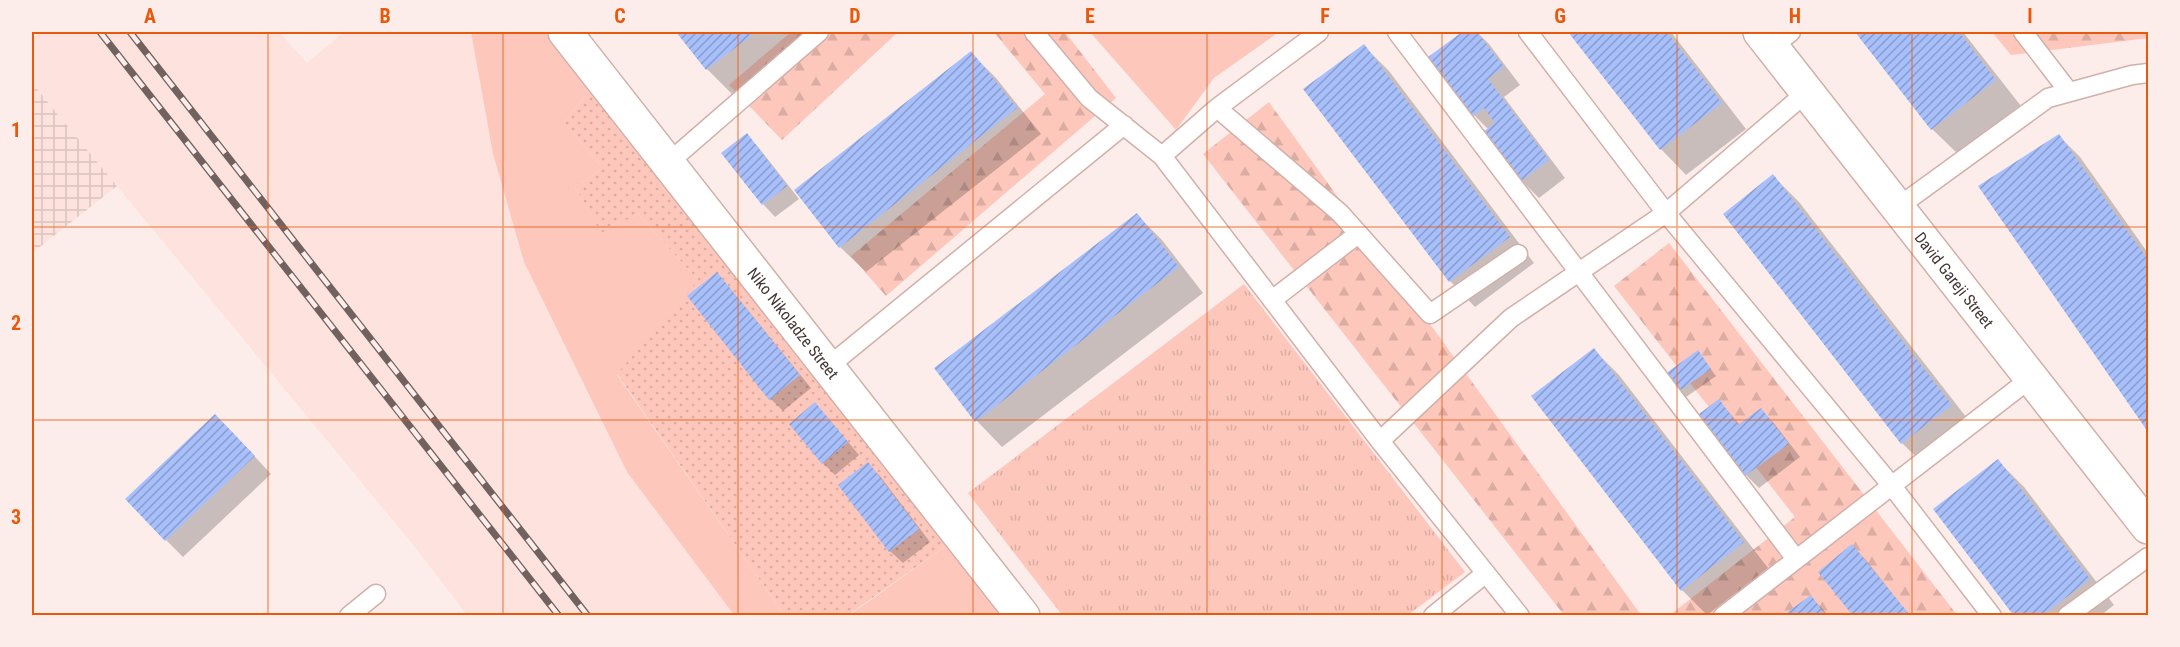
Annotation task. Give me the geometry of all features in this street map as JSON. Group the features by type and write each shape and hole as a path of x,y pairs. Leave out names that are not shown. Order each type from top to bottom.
{"street":[{"name":"Niko Nikoladze Street","path":"565,32 1023,615"},
{"name":"David Gareji Street","path":"1774,37 1808,92 2148,528"}],"lane":[{"path":"668,163 819,32"},
{"path":"1034,32 1089,98 1162,156 1380,441 1520,615"},
{"path":"1162,156 1217,108 1319,32"},
{"path":"1396,32 1796,559"},
{"path":"1527,32 1666,213 1892,486 1992,615"},
{"path":"2023,32 2069,92"},
{"path":"1898,207 2048,98 2132,75 2148,73"},
{"path":"1380,441 1511,318 1666,213 1808,92"},
{"path":"1217,108 1340,213 1430,314 1518,254"},
{"path":"829,366 1124,125"},
{"path":"1272,300 1358,234"},
{"path":"1723,615 2031,378"},
{"path":"2067,615 2148,556"},
{"path":"1433,615 1486,573"},
{"path":"349,615 376,594"}],"shaded area":[{"path":"32,32 279,32 307,63 344,32 471,32 493,154 524,262 627,472 734,615 467,615 415,547 32,83"},
{"path":"32,83 117,186 32,253"}],"green space":[{"path":"471,32 546,32 589,91 564,123 603,168 575,187 601,232 638,214 699,281 617,375 784,615 734,615 627,472 524,262 493,154"},
{"path":"791,32 898,32 782,140 729,85"},
{"path":"994,32 1065,32 1116,98 886,296 851,256 1045,94"},
{"path":"1090,32 1279,32 1214,78 1176,130"},
{"path":"1992,32 2148,32 2148,38 2011,55"},
{"path":"589,91 953,541 848,615 784,615 617,374 698,280 638,214 601,233 575,187 603,168 564,123"},
{"path":"1269,102 1641,615 1564,615 1203,154"},
{"path":"1669,243 1957,615 1670,615 1795,517 1614,286"},
{"path":"1244,284 1465,572 1408,615 1062,615 968,493"},
{"path":"953,541 1015,616 848,616"}],"building":[{"path":"676,32 756,32 706,70"},
{"path":"1462,32 1477,32 1504,67 1488,79 1549,160 1520,182 1483,132 1495,123 1484,108 1473,116 1428,57"},
{"path":"1568,32 1667,32 1722,103 1660,150"},
{"path":"1855,32 1959,32 1996,80 1931,130"},
{"path":"1364,44 1510,237 1449,282 1303,89"},
{"path":"971,51 1017,108 839,248 794,190"},
{"path":"747,133 787,186 762,205 721,153"},
{"path":"2059,134 2148,260 2148,432 1978,186"},
{"path":"1773,174 1952,405 1901,444 1723,214"},
{"path":"1137,213 1179,267 975,422 934,368"},
{"path":"717,272 800,375 769,400 687,296"},
{"path":"1594,348 1744,542 1681,591 1531,396"},
{"path":"1698,350 1711,369 1678,392 1665,374"},
{"path":"1719,399 1738,425 1761,408 1789,444 1745,476 1699,414"},
{"path":"815,402 848,442 822,464 789,424"},
{"path":"215,414 255,456 165,541 125,499"},
{"path":"1998,459 2090,579 2042,616 2014,616 1933,509"},
{"path":"868,462 919,529 889,552 838,485"},
{"path":"1852,544 1909,614 1907,616 1853,616 1818,572"},
{"path":"1811,595 1826,616 1782,616"}],"railway":[{"path":"100,32 559,616"},
{"path":"130,32 588,616"}]}
